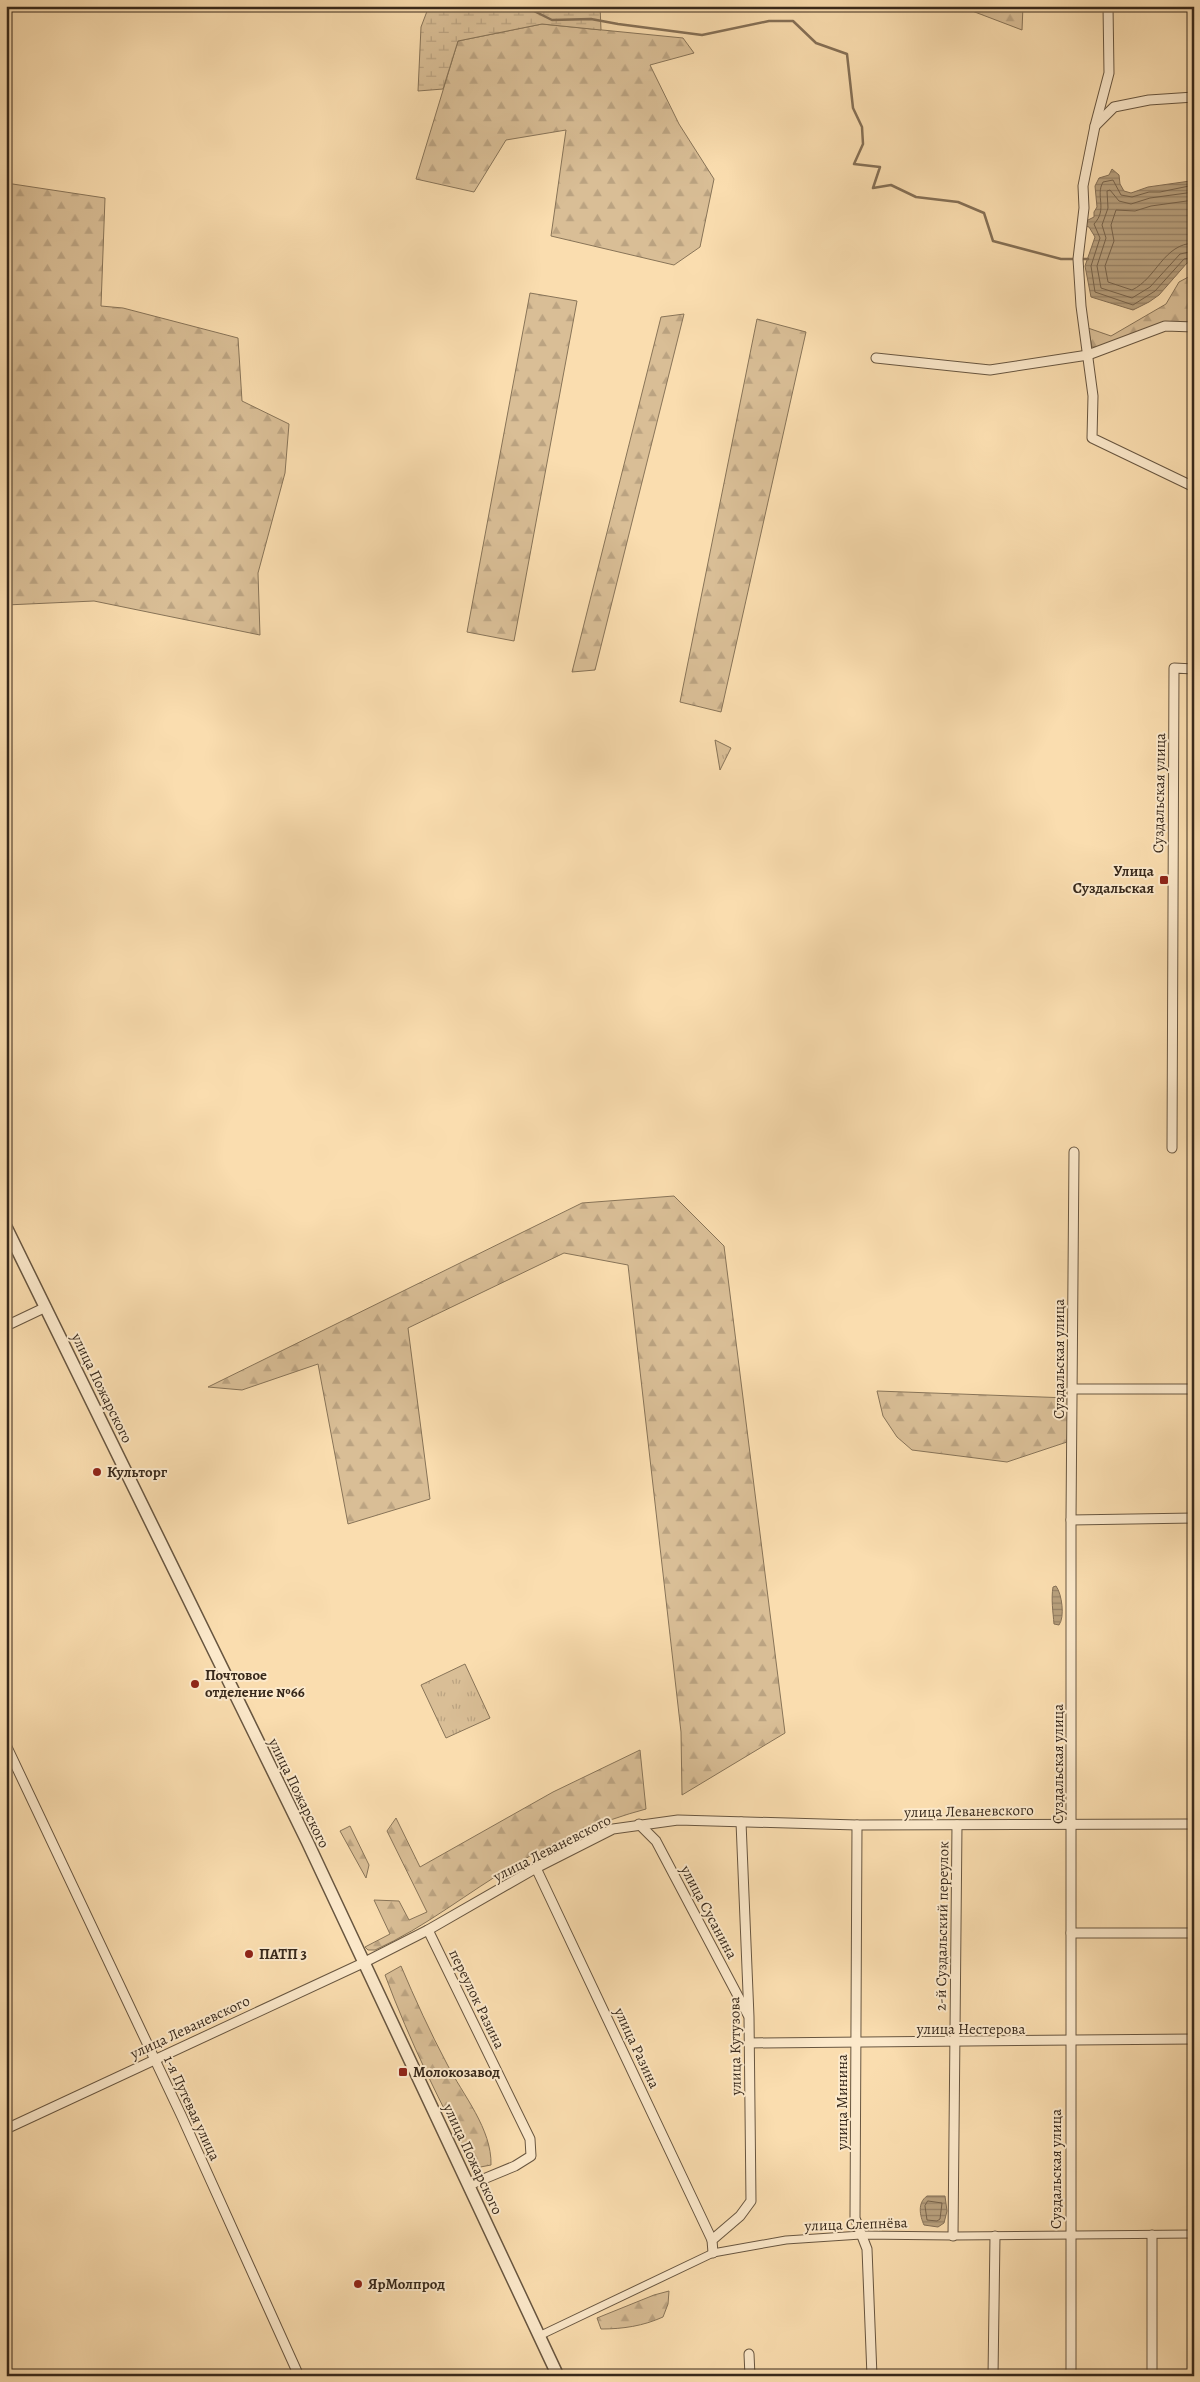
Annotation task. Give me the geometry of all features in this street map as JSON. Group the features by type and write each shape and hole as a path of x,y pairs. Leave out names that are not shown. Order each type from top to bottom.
{"street":[{"path":"1108,6 1110,73 1094,126 1083,186 1084,208 1078,259 1081,306 1093,396 1092,438 1194,487"},
{"path":"1094,126 1114,107 1149,100 1194,97"},
{"path":"876,358 990,370 1088,355 1165,326 1194,327"},
{"name":"Суздальская улица","path":"1172,1148 1174,668 1194,668"},
{"name":"Суздальская улица","path":"1071,2376 1071,1520 1074,1152"},
{"name":"улица Пожарского","path":"6,1227 298,1824 470,2185 558,2376"},
{"path":"6,1326 46,1307"},
{"path":"1072,1389 1194,1390"},
{"path":"1071,1520 1194,1518"},
{"name":"1-я Путевая улица","path":"6,1745 182,2117 300,2376"},
{"name":"улица Леваневского","path":"6,2129 428,1930 536,1868 614,1829 678,1820 857,1825 1194,1824"},
{"name":"улица Кутузова","path":"712,2240 740,2216 751,2201 749,2017 741,1822"},
{"name":"улица Сусанина","path":"639,1824 656,1841 749,2017"},
{"name":"улица Минина","path":"857,1825 855,2218 866,2249 872,2376"},
{"name":"2-й Суздальский переулок","path":"953,2236 957,1825"},
{"name":"улица Разина","path":"536,1868 712,2240"},
{"name":"переулок Разина","path":"428,1930 530,2139 531,2156 515,2166 470,2185"},
{"path":"1071,1934 1194,1933"},
{"name":"улица Нестерова","path":"749,2043 1070,2042 1194,2039"},
{"name":"улица Слепнёва","path":"539,2336 713,2253 786,2240 861,2235 1194,2234"},
{"path":"1152,2235 1152,2376"},
{"path":"993,2376 996,2236"},
{"path":"712,2240 713,2253"},
{"path":"750,2354 750,2376"}],"green space":[{"path":"429,6 600,6 601,30 542,24 458,41 443,89 418,91 421,27"},
{"path":"959,6 1023,6 1022,30"},
{"path":"542,24 683,38 694,53 650,65 679,124 714,179 700,247 674,265 551,236 566,130 506,140 474,192 416,179 458,41"},
{"path":"6,183 105,198 101,306 123,308 238,338 242,401 289,424 285,473 258,573 260,635 94,601 6,605"},
{"path":"1194,274 1194,322 1170,322 1105,346 1092,347 1088,328 1111,336 1166,304 1179,282"},
{"path":"530,293 577,301 514,641 467,632"},
{"path":"684,314 595,670 572,672 661,317"},
{"path":"757,319 806,332 721,712 680,702"},
{"path":"715,740 731,748 720,770"},
{"path":"674,1196 724,1246 785,1733 682,1795 681,1732 628,1265 564,1253 408,1328 430,1499 348,1524 318,1364 242,1390 208,1387 582,1203"},
{"path":"877,1391 1069,1398 1067,1442 1007,1462 912,1450 897,1437 883,1416"},
{"path":"465,1664 490,1718 446,1738 421,1685"},
{"path":"640,1750 646,1809 596,1825 547,1847 498,1875 394,1941 375,1950 368,1950 365,1947 390,1934 374,1900 399,1901 409,1920 427,1912 387,1831 396,1818 420,1867 553,1792"},
{"path":"350,1826 369,1865 366,1878 340,1831"},
{"path":"401,1966 441,2052 482,2125 487,2138 491,2165 475,2168 415,2049 385,1975"},
{"path":"669,2291 668,2304 663,2317 633,2326 601,2329 597,2318 654,2295"}],"water":[{"path":"1112,169 1119,175 1120,184 1124,191 1131,193 1148,187 1190,181 1194,178 1194,262 1187,263 1159,295 1133,310 1091,297 1085,266 1095,237 1089,227 1085,226 1086,221 1094,217 1097,207 1095,186 1099,178 1109,175"},
{"path":"1056,1586 1060,1594 1062,1606 1062,1617 1059,1625 1054,1624 1052,1596 1053,1587"},
{"path":"927,2196 945,2196 947,2211 944,2223 938,2227 924,2225 921,2206"}],"waterway":[{"path":"337,6 346,6"},
{"path":"524,6 552,20 591,19 702,35 769,21 793,21 816,43 847,54 853,108 862,127 863,144 854,164 880,167 873,188 891,185 916,197 958,202 984,213 993,241 1061,259 1088,259"}],"place":[{"name":"Улица Суздальская","path":"1164,880"},
{"name":"Культорг","path":"97,1472"},
{"name":"Почтовое отделение №66","path":"195,1684"},
{"name":"ПАТП 3","path":"249,1954"},
{"name":"Молокозавод","path":"403,2072"},
{"name":"ЯрМолпрод","path":"358,2284"}]}
